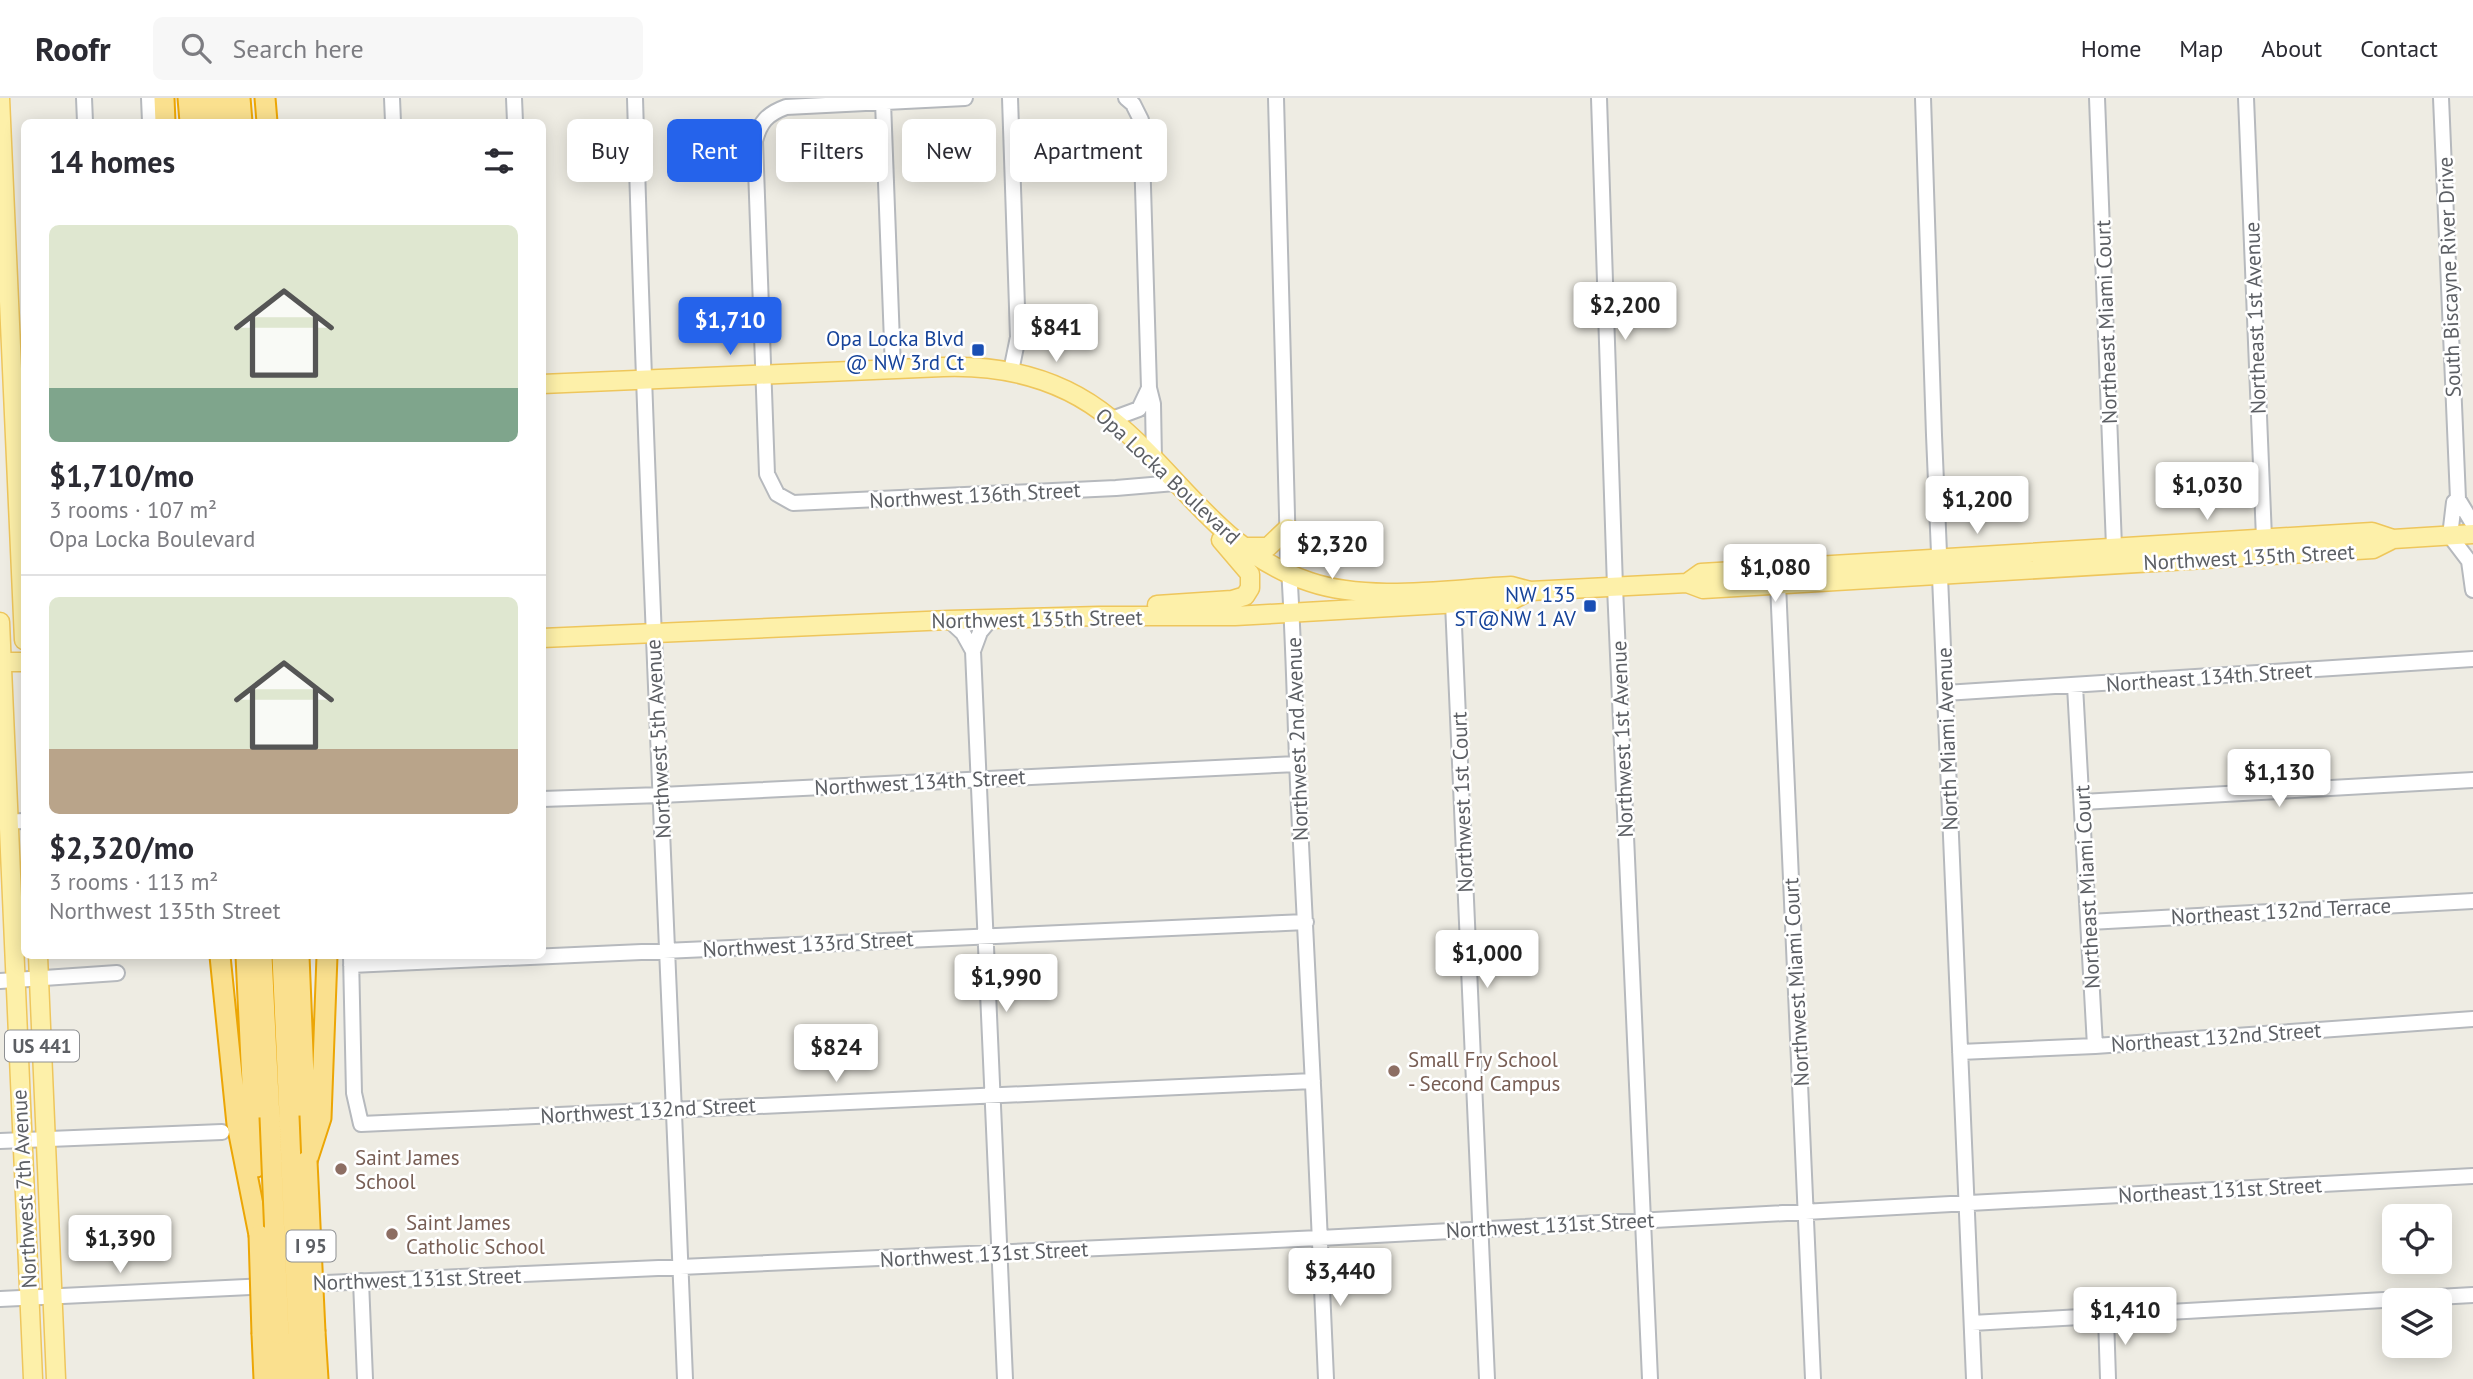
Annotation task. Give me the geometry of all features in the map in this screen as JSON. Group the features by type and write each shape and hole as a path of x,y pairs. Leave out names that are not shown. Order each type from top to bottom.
{"highway":[{"path":"164,98 165,119"},
{"path":"188,98 190,119"},
{"path":"206,98 207,119"},
{"path":"224,98 226,119"},
{"path":"240,98 242,119"},
{"path":"265,98 267,119"},
{"path":"221,959 271,1120"},
{"name":"I 95","path":"246,959 271,1120 307,1161 289,1333 264,1379"},
{"path":"262,959 271,1120 289,1333 300,1379"},
{"path":"271,1120 282,959"},
{"name":"I 95","path":"298,959 271,1120 259,1235 289,1333 318,1379"},
{"path":"271,1120 326,959"},
{"path":"281,1379 289,1333"}],"main road":[{"path":"0,98 4,272 21,576"},
{"name":"Opa Locka Boulevard","path":"546,384 959,366 1011,371 1064,389 1112,419 1204,513 1244,547 1290,574"},
{"path":"1098,616 1133,606 1231,600 1245,596 1251,582 1248,570 1220,539 1204,513"},
{"path":"1244,547 1268,547 1288,528"},
{"name":"Northwest 135th Street","path":"1290,574 1324,586 1377,592 1511,586 1530,591 1687,583 1703,589 1778,584 2114,547 2372,532 2393,539"},
{"path":"2393,539 2473,534"},
{"name":"Northwest 135th Street","path":"1687,583 1701,573 1843,564 1941,566 2373,549 2393,539"},
{"path":"1778,584 1783,575 1827,572 1843,564"},
{"name":"Northwest 135th Street","path":"546,638 949,620 1235,616 1292,608 1512,600 1530,591"},
{"path":"1292,608 1355,599 1377,592"},
{"name":"Northwest 7th Avenue","path":"0,622 11,822 8,981 21,1140 33,1379"},
{"path":"1,662 21,662"},
{"name":"Northwest 7th Avenue","path":"37,959 56,1379"}],"street":[{"path":"84,98 85,119"},
{"path":"149,98 150,119"},
{"path":"275,98 276,119"},
{"path":"392,98 393,119"},
{"path":"514,98 515,119"},
{"name":"Northwest 5th Avenue","path":"635,98 643,380 685,1379"},
{"path":"763,374 754,141 762,122 770,113 786,107 965,98"},
{"path":"1010,98 1018,337 1011,371"},
{"name":"Northwest 2nd Avenue","path":"1276,98 1297,764 1326,1379"},
{"name":"Northwest 1st Avenue","path":"1599,98 1615,587 1650,1379"},
{"name":"North Miami Avenue","path":"1923,98 1974,1379"},
{"name":"Northeast Miami Court","path":"2097,98 2114,547"},
{"name":"Northeast 1st Avenue","path":"2246,98 2264,538"},
{"name":"South Biscayne River Drive","path":"2441,98 2458,499 2473,524"},
{"path":"1129,101 1141,120 1149,388 1153,404 1154,460"},
{"path":"883,102 892,369"},
{"name":"Northwest 136th Street","path":"763,374 767,474 777,494 793,503 1175,483"},
{"path":"1112,419 1139,409 1149,388"},
{"name":"South Biscayne River Drive","path":"2450,536 2454,502 2458,499"},
{"path":"2450,536 2469,561 2473,590"},
{"name":"Northwest Miami Court","path":"1778,584 1813,1379"},
{"name":"Northwest 1st Court","path":"1453,603 1487,1379"},
{"path":"991,619 980,632 973,651 1005,1379"},
{"path":"949,620 963,633 973,651"},
{"name":"Northeast 134th Street","path":"1945,693 2473,659"},
{"name":"Northeast Miami Court","path":"2075,686 2095,1046"},
{"name":"Northwest 134th Street","path":"546,799 1297,764"},
{"path":"2082,802 2473,780"},
{"name":"Northeast 132nd Terrace","path":"2089,922 2473,901"},
{"name":"Northwest 133rd Street","path":"546,954 1306,922"},
{"name":"Northwest 133rd Street","path":"351,960 386,959"},
{"name":"Northwest 132nd Street","path":"351,960 354,1093 361,1124 1312,1081"},
{"path":"8,981 117,973"},
{"name":"Northeast 132nd Street","path":"1960,1052 2095,1046 2473,1018"},
{"path":"0,1140 271,1120"},
{"name":"Northeast 131st Street","path":"1967,1202 2079,1199 2473,1176"},
{"name":"Northwest 131st Street","path":"0,1299 1320,1238 1967,1202"},
{"path":"361,1281 365,1379"},
{"path":"1972,1324 2473,1295"},
{"path":"2106,1317 2108,1379"}],"place":[{"name":"Opa Locka Blvd @ NW 3rd Ct","path":"978,350"},
{"name":"NW 135 ST@NW 1 AV","path":"1590,606"},
{"name":"Small Fry School - Second Campus","path":"1394,1071"},
{"name":"Saint James School","path":"341,1169"},
{"name":"Saint James Catholic School","path":"392,1234"}]}
